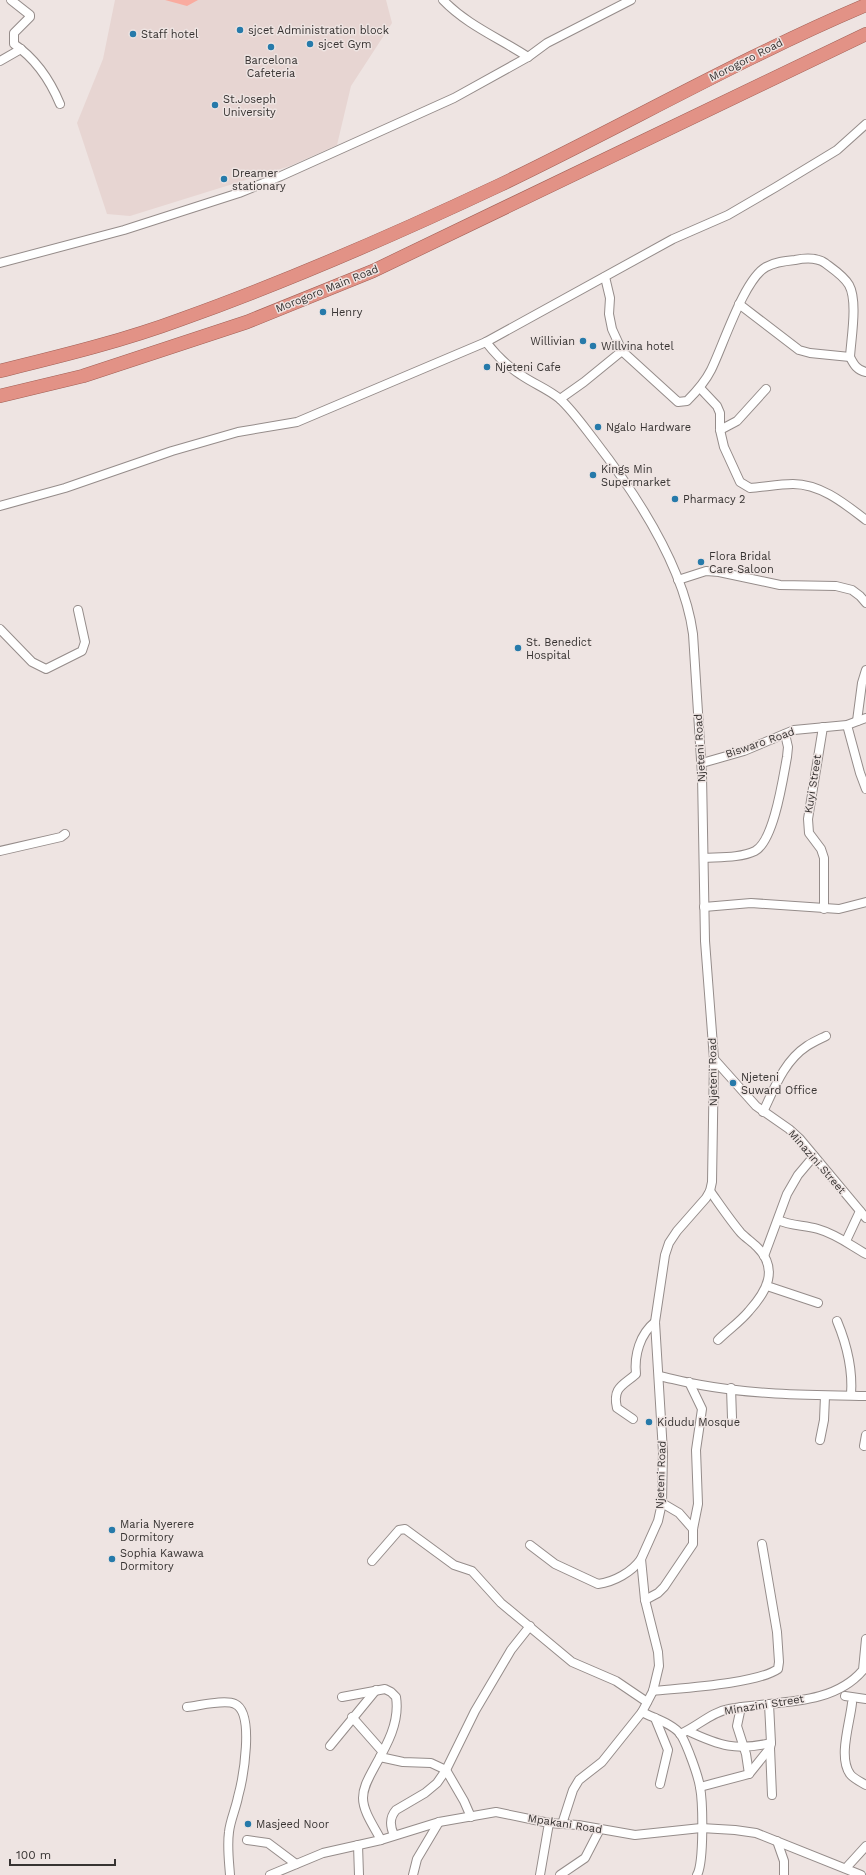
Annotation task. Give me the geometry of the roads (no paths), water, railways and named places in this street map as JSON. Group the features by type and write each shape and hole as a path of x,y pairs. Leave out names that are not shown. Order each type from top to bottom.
{"highway":[{"name":"Morogoro Road","path":"0,371 81,351 181,320 371,245 502,184 802,33 866,5"},
{"name":"Morogoro Main Road","path":"0,396 83,376 247,322 373,271 639,144 825,52 866,34"}],"street":[{"path":"11,0 30,15 30,17 14,34 13,43 28,54 52,85 60,104"},
{"path":"443,0 464,19 528,57"},
{"path":"0,263 124,230 239,193 281,176 448,100 528,57 547,43 631,0"},
{"path":"0,61 21,49"},
{"path":"0,506 65,488 172,451 223,436 297,422 486,342 673,239 728,215 837,150 866,124"},
{"path":"604,277 610,298 609,314 612,329 622,351 678,402 687,401 700,388 711,371 739,304 755,277 765,267 779,262 803,259 822,261 834,269 849,285 853,297 850,357 853,365 866,372"},
{"path":"739,304 799,350 810,353 850,357"},
{"name":"Njeteni Road","path":"486,342 504,362 521,375 560,399 575,415 624,477 655,530 678,580 690,612 693,634 702,763 705,941 714,1059 714,1147 710,1191 677,1230 669,1243 665,1255 655,1322 663,1452 662,1503 658,1522 641,1559"},
{"path":"560,399 622,351"},
{"path":"700,388 717,406 720,413 720,430 724,447 736,476 744,486 750,488 794,484 802,485 829,494 866,520"},
{"path":"720,430 737,421 766,389"},
{"path":"678,580 706,571 719,572 780,585 836,586 852,590 866,603"},
{"path":"0,629 32,662 46,669 82,651 84,642 78,610"},
{"path":"857,721 862,683 866,670"},
{"name":"Biswaro Road","path":"702,763 744,751 794,730 847,725 866,718"},
{"path":"847,725 866,789"},
{"name":"Kuyi Street","path":"823,727 808,819 809,833 821,849 824,858 824,909"},
{"path":"704,858 746,854 756,851 762,845 772,828 786,762 788,747 785,734"},
{"path":"0,851 61,837 65,834"},
{"path":"704,906 751,903 839,910 866,902"},
{"path":"763,1112 776,1082 793,1059 806,1046 826,1036"},
{"name":"Minazini Street","path":"714,1059 763,1112 789,1129 814,1156 866,1218"},
{"path":"764,1256 787,1194 798,1175 814,1156"},
{"path":"710,1191 735,1226 764,1256 770,1269 767,1286 750,1310 718,1340"},
{"path":"846,1241 860,1211"},
{"path":"778,1220 789,1225 818,1229 846,1241 866,1254"},
{"path":"767,1286 818,1303"},
{"path":"837,1321 844,1339 850,1364 852,1377 851,1395"},
{"path":"633,1419 623,1414 617,1408 616,1403 618,1390 620,1386 636,1374 635,1362 638,1349 650,1326 655,1322"},
{"path":"659,1376 731,1388 825,1396 866,1396"},
{"path":"645,1600 658,1593 664,1587 691,1547 698,1504 696,1450 703,1415 701,1405 689,1382"},
{"path":"731,1388 732,1418"},
{"path":"820,1440 824,1425 825,1396"},
{"path":"864,1446 866,1436"},
{"path":"662,1503 679,1513 693,1529"},
{"path":"372,1561 399,1530 405,1529 454,1565 472,1571 497,1598 572,1662 616,1681 647,1702"},
{"path":"653,1691 734,1681 772,1673 778,1669 777,1632 762,1544"},
{"path":"530,1545 555,1564 598,1584 605,1583 624,1574 635,1567 641,1559"},
{"path":"562,1824 573,1790 579,1780 602,1762 642,1712 653,1691 659,1666 658,1652 645,1600 641,1559"},
{"path":"394,1835 390,1826 393,1814 396,1810 432,1789 446,1770 475,1711 511,1650 530,1626"},
{"name":"Minazini Street","path":"684,1733 716,1713 728,1709 813,1697 839,1689 864,1670 866,1639"},
{"path":"342,1697 385,1689 392,1692 396,1698 398,1706 393,1731 365,1786 363,1798 365,1808 380,1840"},
{"path":"330,1746 352,1717 376,1690"},
{"path":"845,1696 866,1699"},
{"path":"187,1707 226,1702 234,1703 240,1708 245,1718 245,1751 242,1779 229,1831 230,1875"},
{"path":"852,1703 844,1751 846,1768 852,1776 866,1785"},
{"path":"769,1704 772,1794"},
{"path":"741,1707 737,1726 749,1774"},
{"path":"642,1712 684,1733 713,1743 743,1747 771,1745"},
{"path":"352,1717 381,1754 403,1762 431,1763 446,1770 471,1817"},
{"path":"655,1718 668,1750 660,1784"},
{"path":"684,1733 700,1787 701,1864 698,1875"},
{"path":"700,1787 749,1774 771,1745"},
{"name":"Mpakani Road","path":"270,1875 322,1853 380,1840 439,1822 496,1812 505,1812 549,1823 635,1835 701,1828 742,1831 777,1841 861,1875"},
{"path":"413,1875 417,1859 439,1822"},
{"path":"540,1875 549,1823"},
{"path":"560,1875 585,1858 600,1829"},
{"path":"247,1840 268,1842 296,1864"},
{"path":"777,1841 784,1861 784,1875"},
{"path":"358,1845 360,1875"},
{"path":"846,1868 866,1846"}],"place":[{"name":"sjcet Administration block","path":"240,30"},
{"name":"Staff hotel","path":"133,34"},
{"name":"sjcet Gym","path":"310,44"},
{"name":"Barcelona Cafeteria","path":"271,47"},
{"name":"St.Joseph University","path":"215,105"},
{"name":"Dreamer stationary","path":"224,179"},
{"name":"Henry","path":"323,312"},
{"name":"Willivian","path":"583,341"},
{"name":"Willvina hotel","path":"593,346"},
{"name":"Njeteni Cafe","path":"487,367"},
{"name":"Ngalo Hardware","path":"598,427"},
{"name":"Kings Min Supermarket","path":"593,475"},
{"name":"Pharmacy 2","path":"675,499"},
{"name":"Flora Bridal Care Saloon","path":"701,562"},
{"name":"St. Benedict Hospital","path":"518,648"},
{"name":"Njeteni Suward Office","path":"733,1083"},
{"name":"Kidudu Mosque","path":"649,1422"},
{"name":"Maria Nyerere Dormitory","path":"112,1530"},
{"name":"Sophia Kawawa Dormitory","path":"112,1559"},
{"name":"Masjeed Noor","path":"248,1824"}]}
